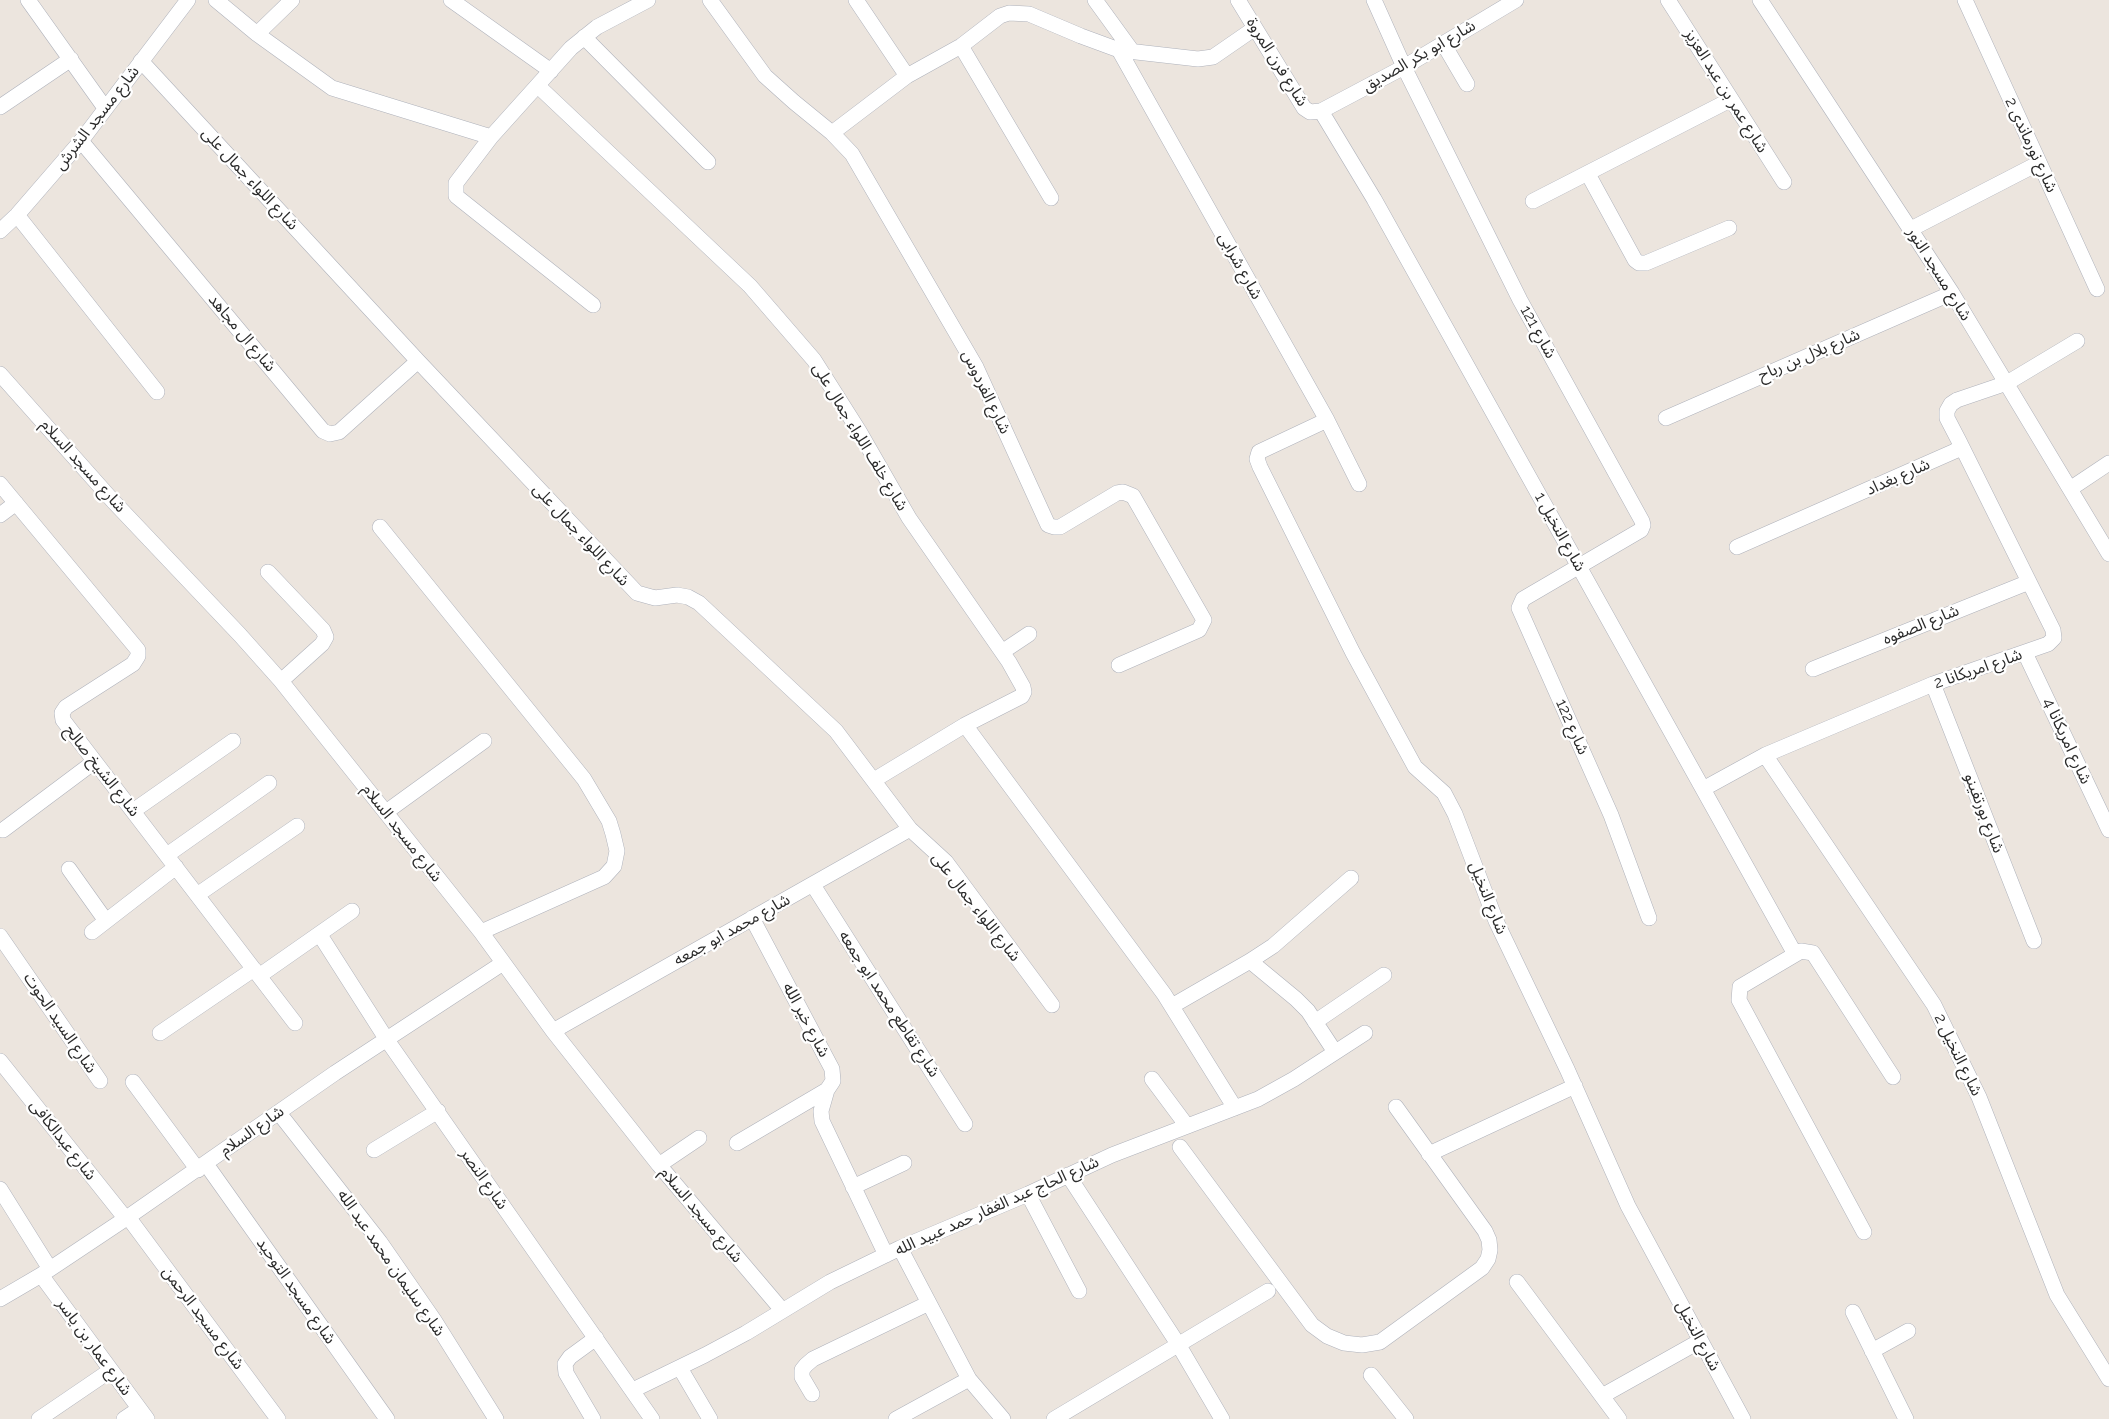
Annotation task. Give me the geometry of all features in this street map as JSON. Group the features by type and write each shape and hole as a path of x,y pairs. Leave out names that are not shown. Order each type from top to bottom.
{"street":[{"path":"28,0 105,108"},
{"path":"216,0 257,34 332,88 491,137"},
{"path":"257,34 292,0"},
{"path":"451,0 551,70"},
{"path":"593,305 456,196 456,183 491,137 571,48 597,27 648,0"},
{"name":"شارع الفردوس","path":"710,0 765,76 832,133 852,154 976,367 1048,525 1060,527 1117,493 1123,492 1133,496 1203,616 1203,624 1199,630 1119,665"},
{"path":"856,0 907,76"},
{"path":"1004,0 1014,13"},
{"name":"شارع شرابى","path":"1095,0 1126,50 1327,420 1359,484"},
{"name":"شارع فرن المروة","path":"1239,0 1304,108 1310,112 1321,111"},
{"path":"1374,0 1404,67"},
{"name":"شارع ابو بكر الصديق","path":"1321,111 1404,67 1516,0"},
{"name":"شارع عمر بن عبد العزيز","path":"1668,0 1784,182"},
{"name":"شارع مسجد النور","path":"1760,0 1952,293 2109,554"},
{"name":"شارع نورماندى 2","path":"1965,0 2097,289"},
{"name":"شارع مسجد الشرش","path":"0,231 17,215 81,141 141,62 181,3"},
{"path":"832,133 907,76 961,46 1000,16 1014,13 1029,14 1081,36 1126,50 1206,59 1220,53 1255,28"},
{"path":"584,37 708,162"},
{"path":"1443,43 1467,84"},
{"path":"961,46 1051,198"},
{"path":"0,107 71,59"},
{"name":"شارع اللواء جمال على","path":"141,62 637,593 654,598 677,595 688,597 699,603 836,731 910,830 946,862 1052,1005"},
{"name":"شارع 121","path":"1404,67 1520,300 1642,521 1641,530 1578,565"},
{"name":"شارع خلف اللواء جمال على","path":"538,86 750,286 814,360 860,431 909,518 1002,652 1023,687 1023,694 964,725 873,780"},
{"path":"1533,201 1730,100"},
{"name":"شارع النخيل 1","path":"1321,111 1374,200 1795,954"},
{"name":"شارع ال مجاهد","path":"81,141 323,431 330,434 339,432 418,361"},
{"path":"1911,229 2039,163"},
{"path":"1588,174 1635,260 1639,263 1646,263 1729,228"},
{"path":"17,215 157,392"},
{"name":"شارع بلال بن رباح","path":"1666,418 1952,293"},
{"path":"1960,443 1947,418 1947,411 1951,404 2007,383 2077,341"},
{"name":"شارع مسجد السلام","path":"0,374 113,501 240,634 281,681 481,932 553,1031 659,1166 782,1310"},
{"name":"شارع النخيل","path":"1327,420 1259,452 1257,459 1353,653 1415,767 1444,793 1455,814 1496,921 1575,1086 1628,1206 1743,1419"},
{"name":"شارع بغداد","path":"1737,547 1955,452 1960,443"},
{"name":"شارع امريكانا 2","path":"1703,789 1766,754 1934,684 2025,653 2048,644 2054,639 2053,630 1960,443"},
{"path":"2070,489 2109,463"},
{"name":"شارع الشيخ صالح","path":"0,483 138,650 138,656 133,664 66,707 62,713 66,726 295,1023"},
{"path":"0,515 16,502"},
{"path":"380,527 584,779 609,821 613,834 617,851 614,866 604,878 481,932"},
{"name":"شارع 122","path":"1578,565 1523,599 1519,608 1611,815 1649,918"},
{"path":"268,572 324,630 326,637 322,644 281,681"},
{"name":"شارع الصفوه","path":"1813,669 2029,582"},
{"path":"1002,652 1029,634"},
{"name":"شارع امريكانا 4","path":"2025,653 2109,830"},
{"name":"شارع بورتفينو","path":"1934,684 2034,941"},
{"path":"964,725 1172,1006 1235,1108"},
{"path":"133,811 233,741"},
{"path":"386,812 484,741"},
{"name":"شارع النخيل 2","path":"1766,754 1934,1005 1979,1097 2057,1295 2109,1379"},
{"path":"3,830 94,762"},
{"path":"92,932 172,861 269,783"},
{"path":"198,895 297,826"},
{"name":"شارع محمد ابو جمعه","path":"553,1031 910,830"},
{"path":"69,869 106,921"},
{"path":"1172,1006 1250,962 1273,946 1352,878"},
{"name":"شارع تقاطع محمد ابو جمعه","path":"813,885 965,1124"},
{"path":"160,1033 320,935 352,912"},
{"name":"شارع خير الله","path":"752,918 832,1069 833,1081 827,1090 821,1111 822,1121 853,1187 893,1252 929,1303 969,1379 1003,1419"},
{"name":"شارع النصر","path":"320,935 387,1040 652,1419"},
{"name":"شارع السيد الحوت","path":"0,936 100,1081"},
{"path":"1864,1232 1738,996 1740,987 1795,954 1805,951 1816,957 1893,1077"},
{"path":"1250,962 1296,999 1335,1052"},
{"name":"شارع السلام","path":"0,1299 127,1218 335,1073 503,963"},
{"path":"1315,1022 1384,975"},
{"name":"شارع الحاج عبد الغفار حمد عبيد الله","path":"633,1390 746,1333 830,1282 893,1252 1112,1155 1258,1099 1294,1079 1365,1033"},
{"name":"شارع عبدالكافى","path":"0,1062 127,1218"},
{"path":"1152,1079 1187,1126"},
{"name":"شارع مسجد التوحيد","path":"133,1082 202,1167 387,1419"},
{"path":"1430,1154 1575,1086"},
{"path":"736,1143 827,1090"},
{"path":"1180,1147 1312,1325 1327,1336 1344,1343 1362,1345 1380,1342 1482,1268 1488,1259 1490,1250 1485,1231 1396,1107"},
{"path":"374,1150 438,1111"},
{"name":"شارع سليمان محمد عبد الله","path":"279,1113 400,1270 496,1419"},
{"path":"659,1166 699,1138"},
{"path":"853,1187 904,1163"},
{"path":"1068,1175 1178,1344 1222,1419"},
{"name":"شارع عمار بن ياسر","path":"0,1189 45,1272 143,1414"},
{"path":"1028,1194 1078,1291"},
{"name":"شارع مسجد الرحمن","path":"127,1218 278,1419"},
{"path":"1516,1282 1619,1419"},
{"path":"1054,1419 1268,1291"},
{"path":"812,1394 802,1377 802,1370 813,1359 929,1303"},
{"path":"1853,1312 1906,1419"},
{"path":"1872,1351 1908,1331"},
{"path":"593,1419 566,1373 565,1364 570,1357 596,1338"},
{"path":"1602,1396 1700,1341"},
{"path":"680,1368 710,1419"},
{"path":"39,1419 111,1370"},
{"path":"1371,1375 1406,1419"},
{"path":"896,1419 969,1379"},
{"path":"124,1419 143,1414"}]}
